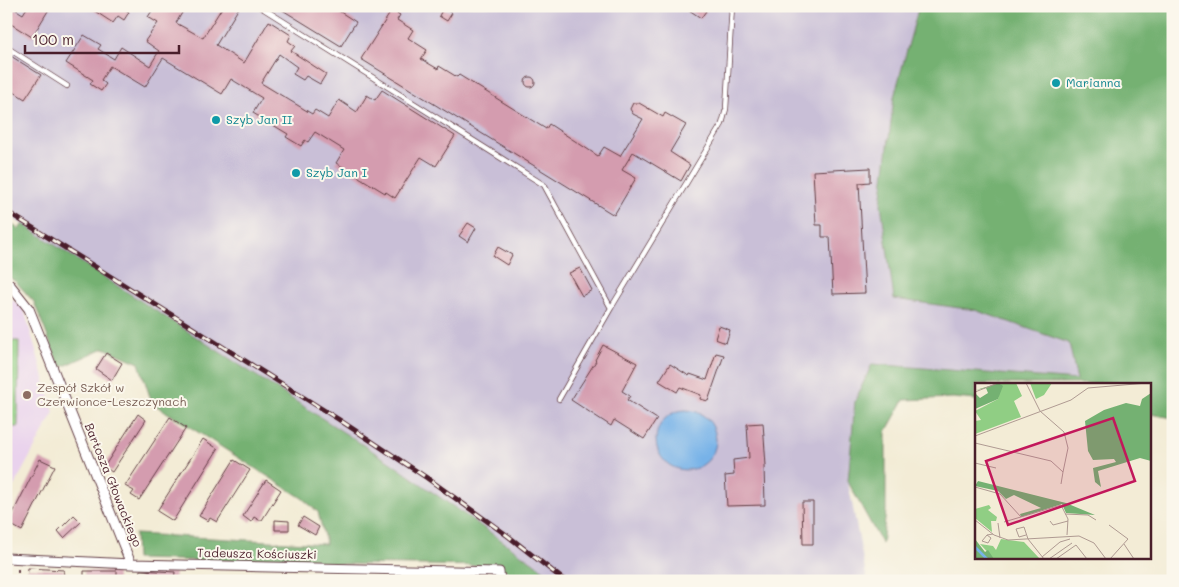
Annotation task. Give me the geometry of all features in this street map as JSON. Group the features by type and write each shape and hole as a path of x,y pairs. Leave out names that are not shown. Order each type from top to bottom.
{"street":[{"name":"Bartosza Głowackiego","path":"6,283 10,285 29,309 131,564"},
{"name":"Tadeusza Kościuszki","path":"6,558 131,564 499,572 500,581"}],"lane":[{"path":"259,6 544,185 612,308"},
{"path":"559,399 722,124 726,109 732,6"},
{"path":"6,48 67,86"}],"path":[{"path":"18,558 18,581"}],"shaded area":[{"path":"6,6 919,6 894,97 881,204 894,299 975,310 1069,343 1077,380 872,364 848,482 867,581 556,581 548,573 391,463 6,214"},
{"name":"Zespół Szkół w Czerwionce-Leszczynach","path":"6,295 21,306 25,313 54,412 14,486 9,485 6,526"}],"green space":[{"path":"919,6 1173,6 1173,418 1152,414 1152,383 975,383 975,400 953,398 904,400 886,432 886,511 882,544 848,482 855,401 872,364 1077,380 1069,343 975,310 894,299 881,204 894,97"},
{"path":"6,221 19,229 23,224 391,463 548,573 556,581 509,581 508,571 495,566 136,559 135,534 326,544 318,512 302,498 152,403 139,363 104,348 60,368 34,302 16,282 6,275"},
{"path":"6,341 19,341 18,427 6,427"}],"water":[{"path":"680,410 692,410 703,415 711,423 716,434 714,452 703,465 692,470 680,470 669,465 661,457 656,446 656,434 661,423 669,415"}],"building":[{"path":"6,6 10,6 23,14 28,6 51,6 32,37 6,21"},
{"path":"87,6 120,6 129,12 124,20 118,16 113,23"},
{"path":"155,6 186,6 176,23 203,38 223,6 240,6 216,45 244,63 269,21 291,35 288,41 295,46 291,51 326,74 320,84 306,76 303,80 293,74 297,67 279,54 261,83 312,114 315,110 328,118 339,100 357,112 367,95 375,100 382,90 455,136 436,166 421,157 395,198 336,163 344,150 315,132 308,142 305,140 301,146 286,137 288,134 253,113 262,98 231,79 222,94 163,58 145,87 110,66 101,80 106,84 101,91 90,84 93,80 66,63 84,35 101,45 98,49 114,59 121,47 150,66 159,51 145,41 158,23 148,17"},
{"path":"276,6 331,6 356,22 341,46"},
{"path":"683,6 699,6 706,11 701,18"},
{"path":"443,8 452,13 447,21 439,16"},
{"path":"392,10 400,15 397,20 413,30 408,38 427,50 421,59 438,69 439,66 457,77 459,75 546,129 549,124 598,156 604,147 620,156 643,119 633,114 630,109 633,103 639,103 663,117 665,113 686,125 670,152 690,165 681,181 633,152 622,170 636,178 614,215 361,59"},
{"path":"6,53 41,75 25,99 6,87"},
{"path":"528,77 532,77 535,82 534,86 528,87 525,84 525,80"},
{"path":"870,168 870,182 859,183 865,293 833,294 830,237 822,237 822,225 816,225 813,171"},
{"path":"468,223 476,228 468,242 459,236"},
{"path":"498,247 512,255 507,265 493,256"},
{"path":"580,268 592,290 582,296 569,273"},
{"path":"719,326 730,330 726,343 715,339"},
{"path":"603,345 637,363 622,391 630,396 627,400 657,419 644,439 614,420 611,426 571,400 596,361"},
{"path":"106,353 122,363 112,380 96,369"},
{"path":"716,353 724,355 708,401 700,399 701,395 680,387 677,392 659,381 670,364 689,376 690,374 707,380"},
{"path":"138,414 146,420 112,472 104,467"},
{"path":"170,417 186,428 139,500 131,495 134,491 125,486"},
{"path":"763,423 766,466 764,466 765,505 727,506 725,476 734,475 733,460 749,458 747,424"},
{"path":"203,439 218,449 173,521 157,511"},
{"path":"40,459 55,466 22,531 8,523"},
{"path":"234,460 250,470 217,522 210,518 208,521 199,516"},
{"path":"266,480 281,490 262,520 254,517 251,522 243,516"},
{"path":"802,502 813,502 813,544 803,544"},
{"path":"74,515 81,522 64,538 58,531"},
{"path":"303,517 319,527 315,535 298,525"},
{"path":"275,520 289,521 289,530 275,530"},
{"path":"28,568 64,570 63,581 27,581"},
{"path":"140,570 175,572 174,581 139,581"},
{"path":"84,571 117,571 117,581 84,581"}],"railway":[{"path":"6,211 338,419 427,478 508,536 565,581"}],"place":[{"name":"Marianna","path":"1056,83"},
{"name":"Szyb Jan II","path":"216,120"},
{"name":"Szyb Jan I","path":"296,173"},
{"name":"Zespół Szkół w Czerwionce-Leszczynach","path":"27,395"}]}
